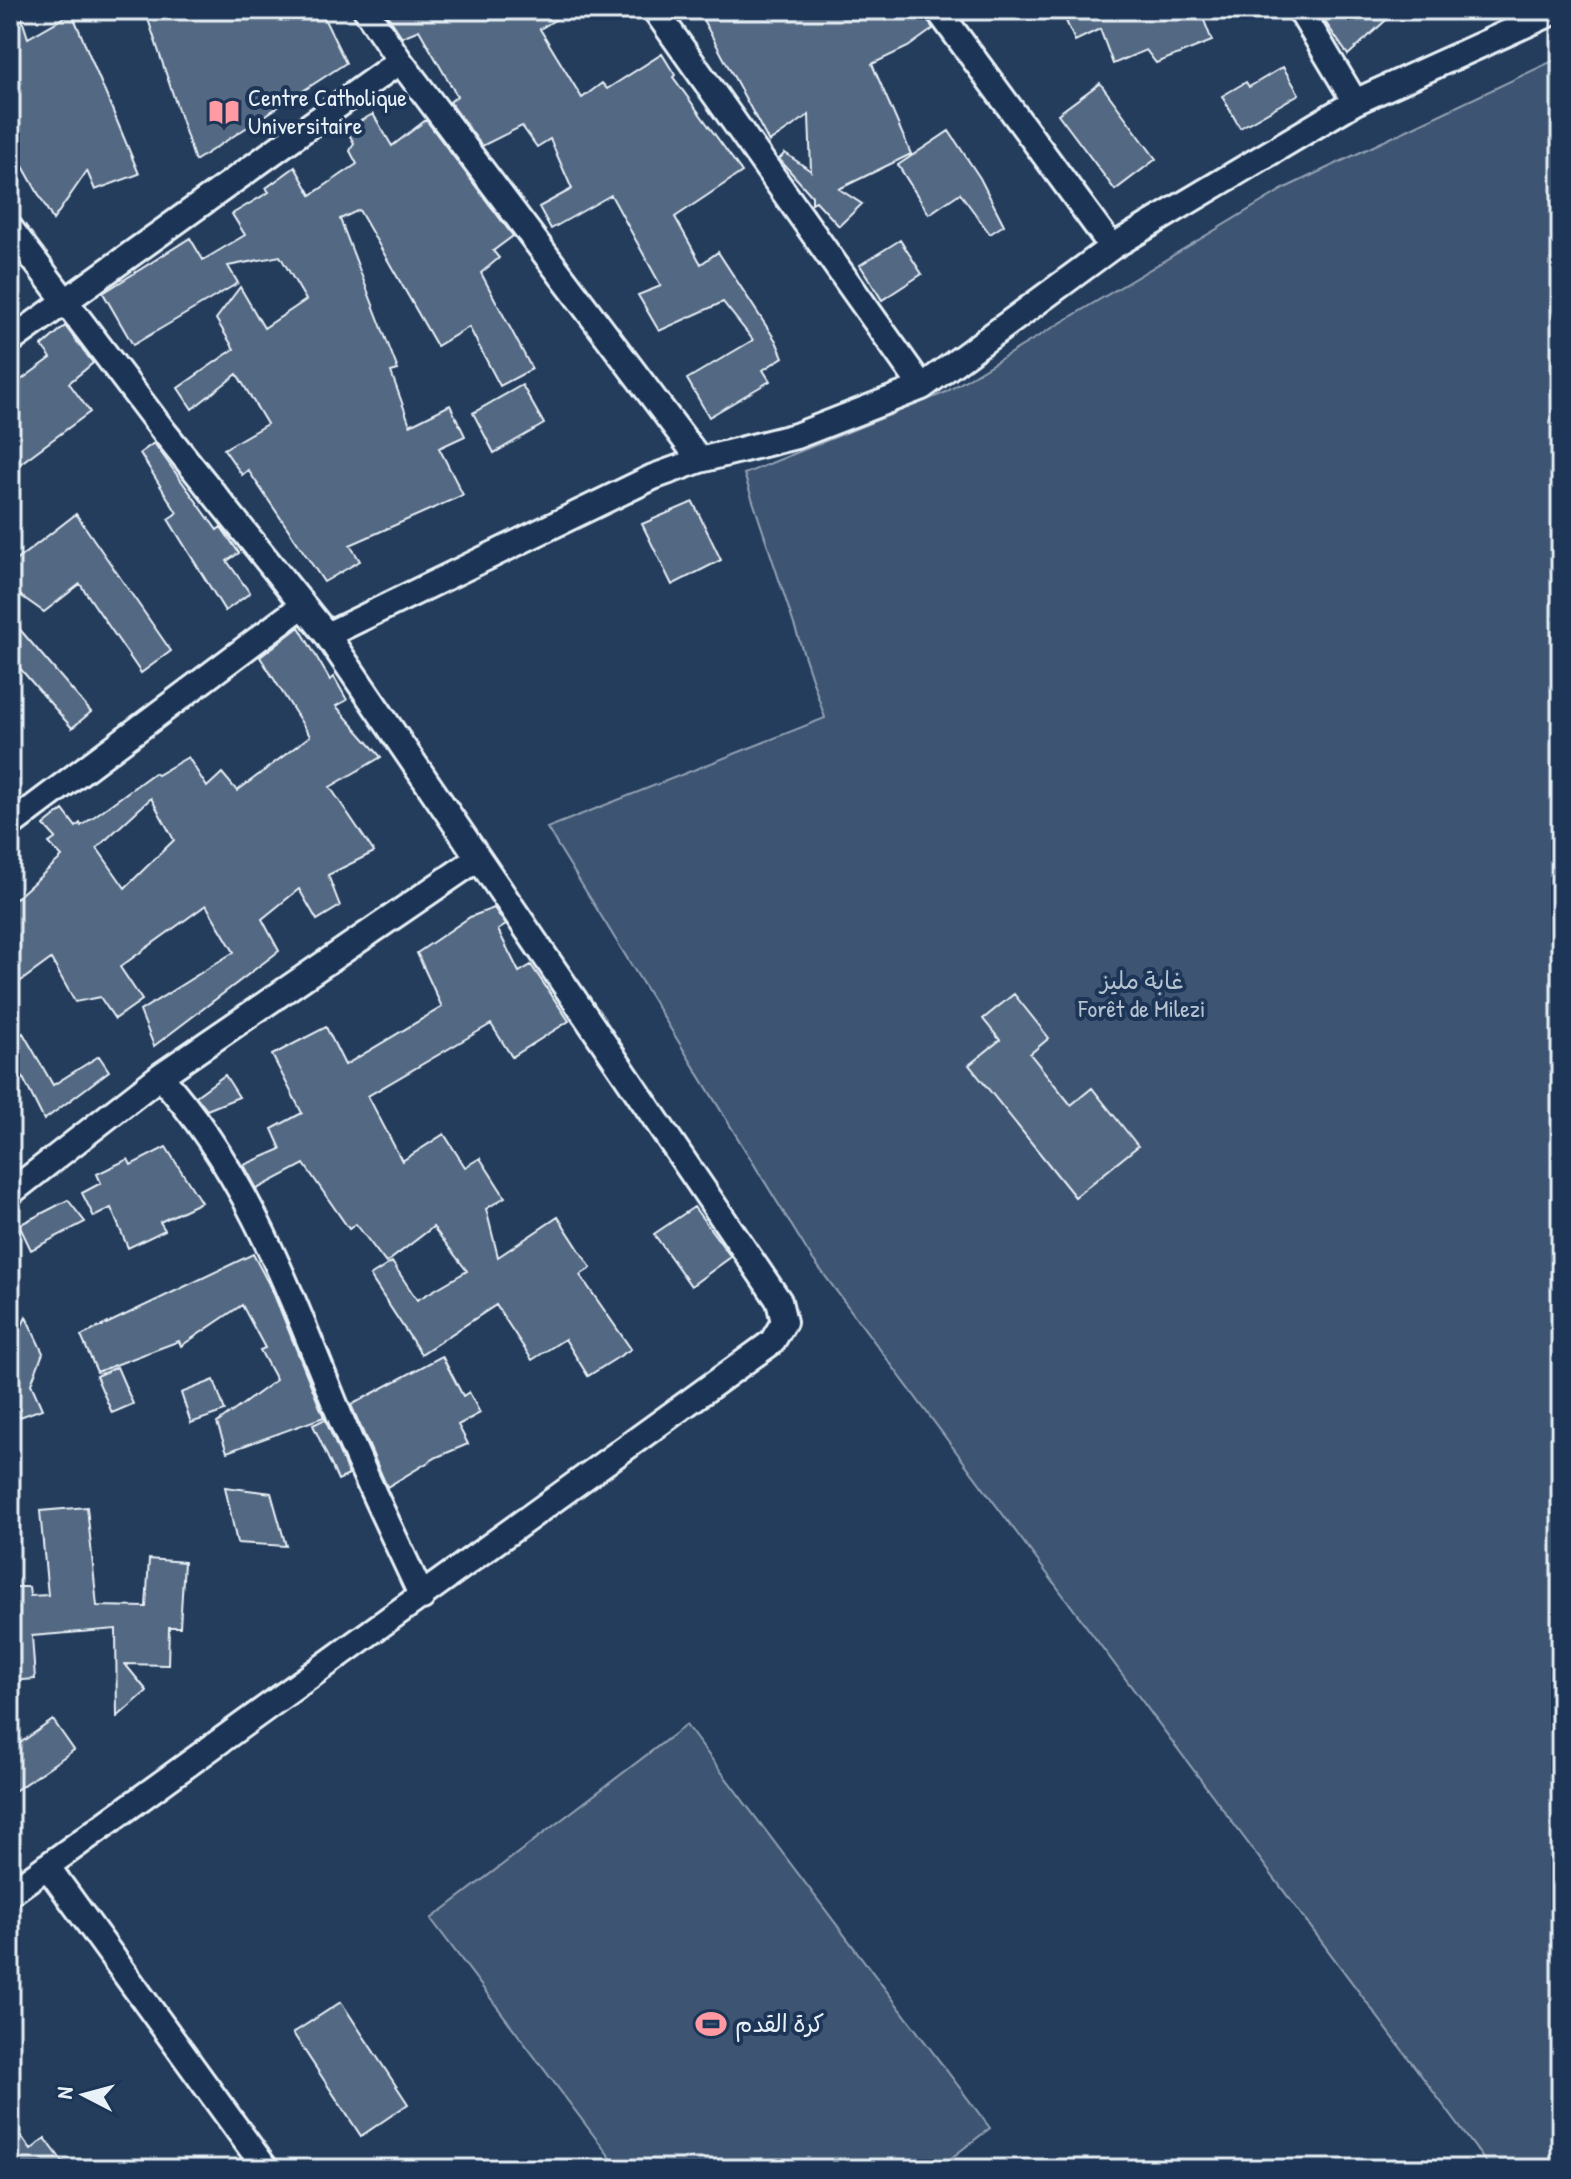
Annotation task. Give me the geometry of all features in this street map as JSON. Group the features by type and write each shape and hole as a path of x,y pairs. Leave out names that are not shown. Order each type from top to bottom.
{"street":[{"path":"366,10 400,61 700,460"},
{"path":"655,10 922,387"},
{"path":"938,10 1112,247"},
{"path":"1300,10 1355,102"},
{"path":"327,635 616,492 700,460 796,436 922,387 1112,247 1355,102 1558,10"},
{"path":"10,341 400,61"},
{"path":"10,228 327,635 779,1301 784,1322 772,1342 10,1893"},
{"path":"10,825 302,606"},
{"path":"10,1193 160,1076 477,859"},
{"path":"160,1076 191,1110 221,1155 264,1234 349,1439 422,1597"},
{"path":"47,1866 266,2169"}],"green space":[{"name":"غابة مليز Forêt de Milezi","path":"1561,57 1561,2169 1491,2169 811,1257 547,828 825,718 744,474 944,393 1285,188"},
{"name":"كرة القدم","path":"686,1725 990,2128 937,2169 619,2169 431,1919"}],"building":[{"path":"10,10 19,10 28,38 72,13 139,174 95,190 87,171 53,220 10,143"},
{"name":"Centre Catholique Universitaire","path":"145,10 320,10 346,63 195,161"},
{"path":"384,10 571,10 540,29 582,98 602,83 607,89 662,54 675,75 673,77 742,172 675,217 701,264 718,252 776,341 783,357 763,370 770,381 709,417 687,379 753,340 723,302 659,331 638,295 661,286 611,195 551,229 539,207 572,189 550,139 537,147 522,126 482,146 450,102 457,96 419,30 402,37"},
{"path":"718,10 923,10 933,29 908,47 872,64 911,154 839,189 862,204 839,226 816,201 812,203 812,196 779,159 785,153 811,171 809,115 769,142 702,18"},
{"path":"1061,10 1200,10 1212,41 1156,63 1146,50 1113,64 1100,29 1075,41"},
{"path":"1317,10 1397,10 1348,55"},
{"path":"1283,67 1299,94 1240,128 1222,96 1246,82 1249,87"},
{"path":"1100,83 1156,159 1115,190 1058,114"},
{"path":"373,114 392,146 426,120 513,236 493,251 499,258 481,273 532,369 500,386 469,327 437,346 359,210 340,219 398,370 391,372 410,425 450,405 465,436 439,448 463,495 350,545 360,561 324,582 248,470 242,475 224,449 267,424 237,374 192,409 178,388 234,349 216,319 240,287 264,328 306,300 280,256 228,266 238,283 133,345 103,293 190,238 203,260 245,235 232,214 269,192 266,188 295,167 311,195 357,164 350,151 354,143 346,129"},
{"path":"949,131 980,178 1004,225 990,234 960,193 929,214 898,165"},
{"path":"900,240 922,274 882,300 860,265"},
{"path":"65,326 93,363 69,383 90,412 10,471 10,388 51,358 42,346"},
{"path":"522,385 544,424 494,453 473,413"},
{"path":"154,443 217,530 221,527 239,553 227,561 250,593 225,611 168,519 177,513 140,453"},
{"path":"693,502 721,560 672,585 642,524"},
{"path":"76,514 171,651 141,673 80,584 44,612 10,588 10,565"},
{"path":"10,618 91,712 72,728 10,657"},
{"path":"299,627 330,680 334,677 347,700 336,706 381,757 330,787 374,852 328,875 340,906 317,920 299,889 262,919 279,951 154,1046 140,1011 234,952 206,905 120,967 142,1000 115,1019 100,997 75,1002 51,959 10,989 10,904 62,857 49,843 56,838 44,825 63,810 76,827 80,823 81,826 154,773 157,775 188,757 207,787 222,773 237,791 310,736 260,657","holes":["151,798 174,840 125,888 97,848"]},
{"path":"494,908 506,925 498,930 519,972 531,965 569,1021 512,1057 491,1024 368,1096 402,1161 444,1134 465,1167 480,1158 505,1197 486,1209 498,1257 558,1217 591,1268 580,1275 631,1349 588,1376 565,1339 532,1360 496,1305 421,1354 370,1276 392,1262 417,1300 467,1271 433,1227 386,1263 356,1224 349,1229 304,1164 257,1189 244,1165 281,1149 272,1129 302,1113 272,1055 326,1027 345,1065 442,1007 417,953 470,917"},
{"path":"1014,994 1049,1038 1030,1054 1071,1105 1092,1088 1138,1146 1075,1197 969,1065 1000,1040 983,1019"},
{"path":"23,1033 53,1085 99,1056 109,1071 44,1120 10,1052 10,1041"},
{"path":"225,1075 239,1097 207,1110 196,1096"},
{"path":"166,1147 201,1202 160,1222 165,1230 128,1248 111,1208 94,1217 82,1193 101,1183 97,1174 128,1159 131,1165"},
{"path":"68,1200 85,1222 31,1250 19,1225"},
{"path":"694,1207 731,1257 691,1286 654,1234"},
{"path":"253,1254 273,1292 324,1417 227,1452 217,1423 276,1380 260,1350 265,1348 242,1305 181,1346 179,1341 97,1372 81,1336"},
{"path":"26,1317 43,1353 31,1384 42,1409 17,1418 11,1433 10,1338 13,1344"},
{"path":"442,1356 463,1396 469,1392 480,1413 458,1425 468,1444 437,1457 387,1487 351,1405"},
{"path":"117,1367 133,1404 112,1413 96,1376"},
{"path":"214,1380 225,1411 191,1423 181,1393"},
{"path":"325,1419 349,1475 338,1480 313,1425"},
{"path":"225,1487 271,1493 286,1546 237,1543"},
{"path":"87,1507 97,1606 146,1607 149,1559 184,1562 180,1627 169,1627 168,1665 125,1664 147,1691 117,1717 116,1629 32,1636 35,1679 10,1681 10,1587 29,1587 30,1596 48,1595 40,1511"},
{"path":"53,1720 74,1750 10,1794 10,1750"},
{"path":"341,2002 408,2104 361,2136 293,2033"},
{"path":"10,2120 31,2150 45,2138 68,2169 10,2169"}],"place":[{"name":"Centre Catholique Universitaire","path":"224,112"},
{"name":"كرة القدم","path":"711,2024"}]}
